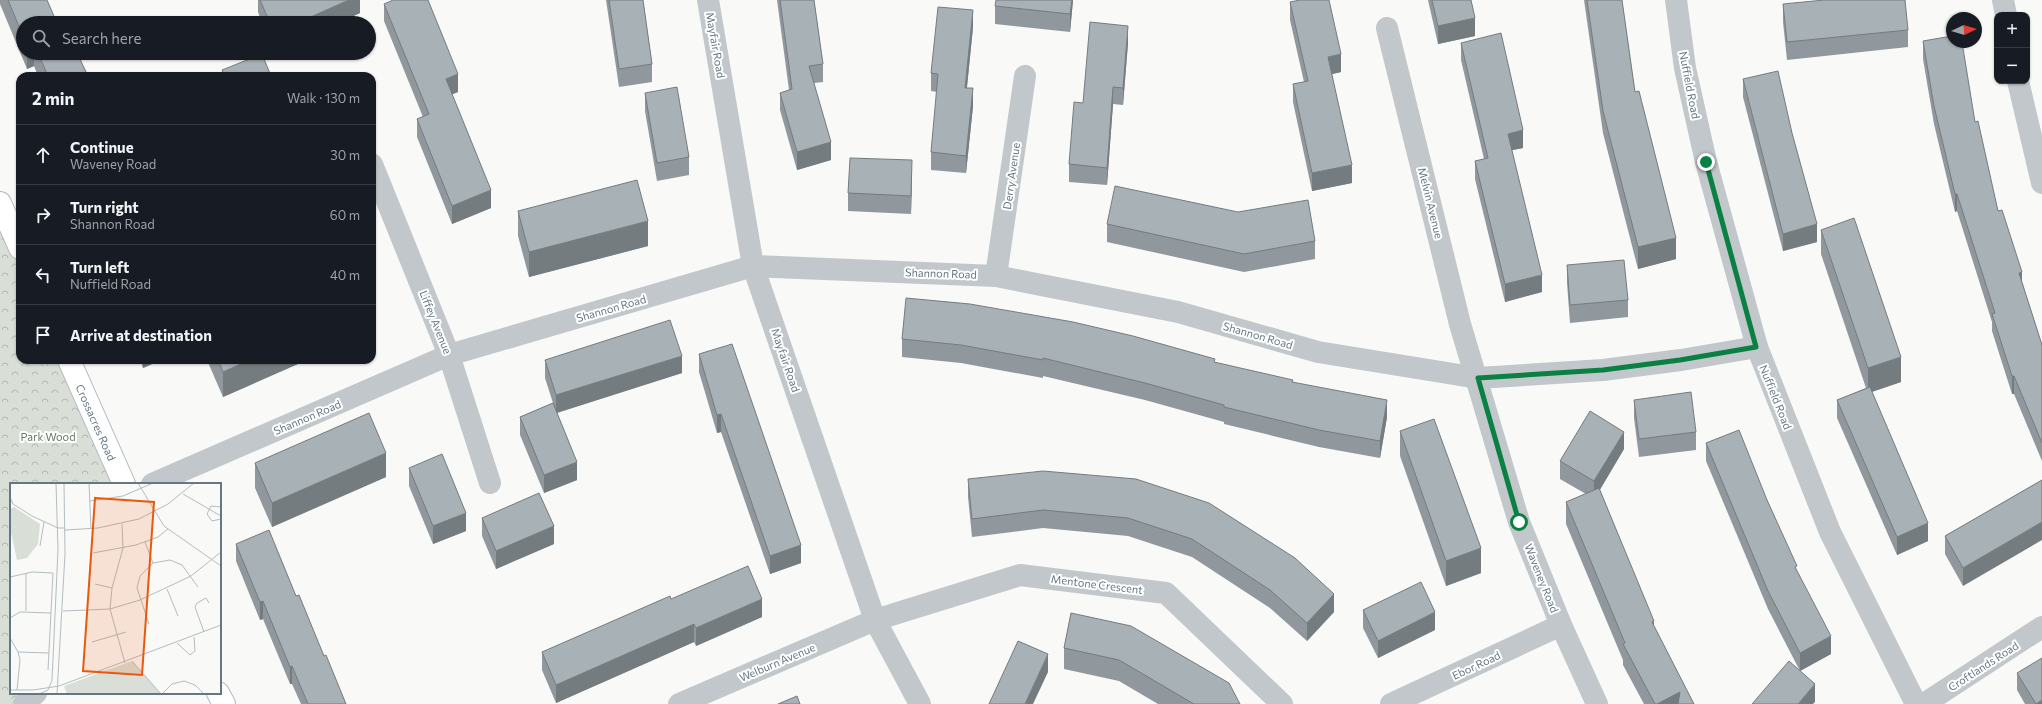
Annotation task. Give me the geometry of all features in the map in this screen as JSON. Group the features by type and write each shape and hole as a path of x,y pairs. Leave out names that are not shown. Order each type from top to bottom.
{"street":[{"name":"Mayfair Road","path":"708,0 753,266 876,620 920,704"},
{"name":"Nuffield Road","path":"1676,0 1685,68 1705,154 1756,347 1830,532 1916,704"},
{"path":"2003,0 2005,12"},
{"name":"Melvin Avenue","path":"1387,28 1460,324 1478,378"},
{"name":"Derry Avenue","path":"996,276 1026,76"},
{"path":"2019,84 2042,183"},
{"name":"Liffey Avenue","path":"376,174 449,356 490,483"},
{"path":"0,202 16,239"},
{"name":"Shannon Road","path":"154,483 449,356 753,266 996,276 1178,312 1318,352 1478,378 1603,370 1680,360 1756,347"},
{"name":"Crossacres Road","path":"72,364 124,483"},
{"name":"Waveney Road","path":"1478,378 1519,522 1561,625 1597,704"},
{"name":"Mentone Crescent","path":"876,620 1020,575 1166,593 1282,704"},
{"name":"Welburn Avenue","path":"680,704 876,620"},
{"name":"Ebor Road","path":"1391,704 1561,625"},
{"name":"Croftlands Road","path":"1924,704 2042,627"},
{"path":"24,704 35,694"},
{"path":"219,694 224,704"}],"green space":[{"name":"Park Wood","path":"0,223 16,257 16,364 67,364 124,483 10,483 10,694 35,694 24,704 0,704"}],"building":[{"path":"8,0 47,0 54,16 16,16 16,19"},
{"path":"260,0 349,0 313,16 267,16"},
{"path":"393,0 428,0 458,74 446,79 491,190 452,206 417,119 429,114 384,4"},
{"path":"609,0 643,0 652,64 619,69"},
{"path":"780,0 814,0 823,64 809,66 831,142 797,152 780,93 792,89"},
{"path":"996,0 1072,0 1070,14 995,6"},
{"path":"1300,0 1329,0 1341,54 1328,57 1352,165 1312,173 1293,84 1308,81 1290,2"},
{"path":"1432,0 1471,0 1475,18 1438,26"},
{"path":"1587,0 1622,0 1635,92 1639,91 1676,238 1638,247 1603,111"},
{"path":"1824,0 1905,0 1908,30 1787,42 1783,4"},
{"path":"938,7 973,10 965,88 973,88 966,156 931,152 938,74 931,73"},
{"path":"1090,22 1128,26 1123,88 1113,87 1107,168 1069,164 1074,102 1083,103"},
{"path":"1501,33 1523,130 1508,134 1542,275 1505,284 1475,161 1488,158 1461,43"},
{"path":"1946,37 1946,48 1963,48 1975,122 1978,121 1998,211 2002,210 2022,272 2019,273 2042,345 2042,443 2014,376 2012,376 1992,314 1995,313 1957,194 1955,194 1934,106 1923,41"},
{"path":"41,60 80,60 86,72 46,72"},
{"path":"247,60 264,60 269,72 223,72 222,70"},
{"path":"1778,71 1792,133 1817,224 1783,234 1743,79"},
{"path":"677,87 689,157 657,163 645,93"},
{"path":"850,158 912,160 911,196 848,193"},
{"path":"637,180 648,221 529,252 518,211"},
{"path":"1115,186 1238,212 1308,200 1315,241 1244,254 1107,224"},
{"path":"1854,218 1901,357 1868,368 1821,230"},
{"path":"1624,260 1628,300 1570,305 1567,265"},
{"path":"906,298 970,304 1073,322 1133,336 1215,359 1214,362 1293,380 1292,382 1387,400 1380,441 1319,430 1224,407 1224,405 1145,383 1043,358 1043,360 961,345 902,339"},
{"path":"670,320 682,356 556,395 545,360"},
{"path":"732,344 801,545 770,556 721,414 717,415 699,354"},
{"path":"220,364 241,364 223,372"},
{"path":"1870,387 1928,523 1897,537 1837,400"},
{"path":"1691,392 1696,432 1639,439 1634,400"},
{"path":"553,403 577,462 544,475 520,417"},
{"path":"1590,411 1624,432 1594,481 1560,461"},
{"path":"369,413 386,453 272,503 255,463"},
{"path":"1434,419 1481,548 1446,561 1400,431"},
{"path":"1739,430 1767,500 1797,566 1795,567 1831,636 1800,653 1768,591 1706,443"},
{"path":"442,454 466,513 433,526 409,468"},
{"path":"1043,471 1136,479 1209,503 1295,558 1334,594 1307,623 1270,590 1192,539 1128,518 1043,510 972,519 968,479"},
{"path":"2042,480 2042,522 1963,568 1945,536"},
{"path":"1599,488 1654,621 1652,622 1694,704 1678,704 1680,692 1655,704 1623,644 1625,643 1566,502"},
{"path":"539,493 554,526 496,551 482,518"},
{"path":"269,530 296,596 299,595 346,704 308,704 292,666 290,667 263,601 260,602 236,544"},
{"path":"748,566 762,599 696,628 694,624 556,685 542,652 670,596 671,599"},
{"path":"1421,582 1435,612 1378,641 1363,610"},
{"path":"1071,613 1131,626 1229,683 1240,704 1194,704 1119,660 1064,648"},
{"path":"1018,641 1048,654 1025,704 989,704"},
{"path":"2042,658 2042,700 2036,704 2017,673"},
{"path":"1789,661 1815,684 1798,704 1752,704"},
{"path":"797,696 800,704 778,704"}],"route":[{"path":"1519,522 1478,378 1603,370 1680,360 1756,347 1706,162"}]}
